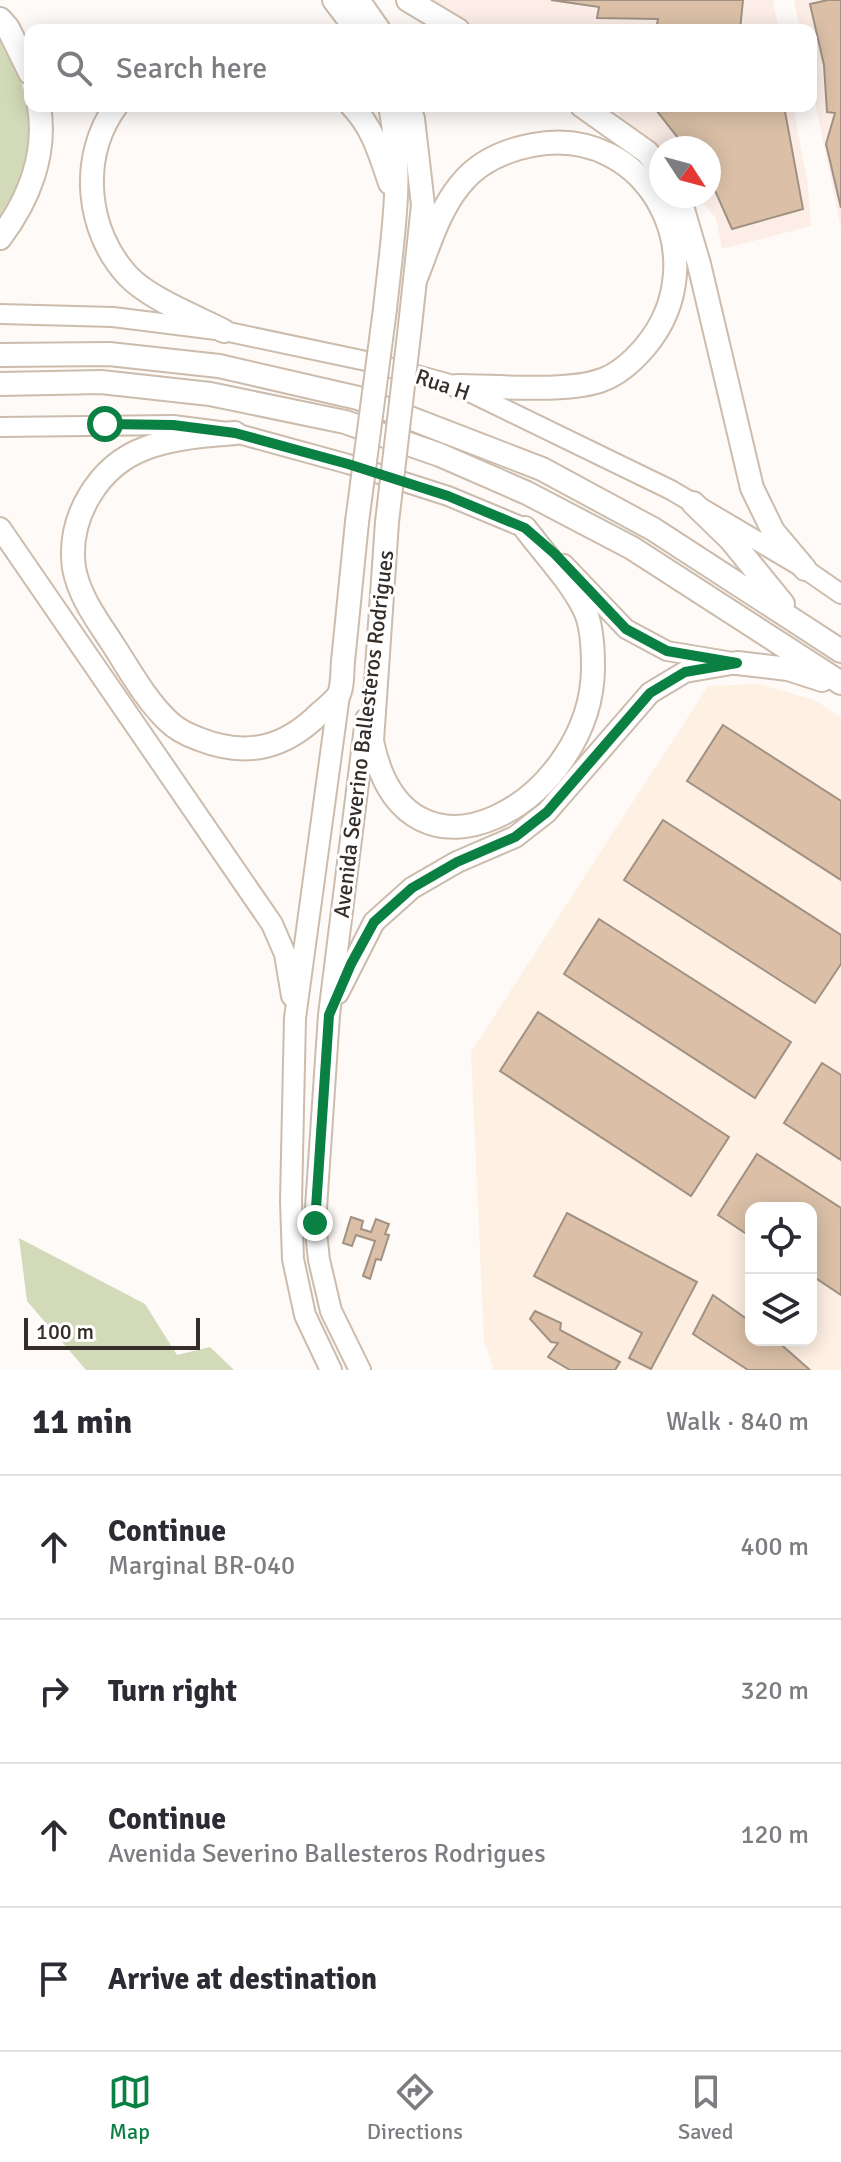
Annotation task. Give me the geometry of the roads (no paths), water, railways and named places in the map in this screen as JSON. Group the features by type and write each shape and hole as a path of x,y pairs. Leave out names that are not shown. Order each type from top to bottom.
{"highway":[{"path":"334,0 352,24"},
{"path":"358,0 375,24"},
{"path":"408,0 448,24"},
{"path":"0,19 8,28 24,61"},
{"path":"0,238 27,195 36,173 40,148 39,112"},
{"path":"113,112 103,130 94,160 90,190 95,215 111,253 129,277 152,293 224,331"},
{"path":"358,112 377,145 397,204"},
{"name":"Avenida Severino Ballesteros Rodrigues","path":"339,695 357,522 397,204 397,162 391,112"},
{"path":"410,112 423,205 416,278"},
{"path":"590,112 649,154"},
{"path":"416,278 444,206 462,181 491,158 511,149 545,143 571,143 604,152 626,166 646,185 664,209 674,241 677,267 671,303 653,338 619,372 585,385 457,386"},
{"path":"683,208 699,264 752,488 773,531 805,569"},
{"name":"Avenida Severino Ballesteros Rodrigues","path":"382,592 387,522 416,278"},
{"path":"0,355 109,354 219,366 358,398 542,469 653,529 841,651"},
{"path":"0,384 101,382 210,394 345,422 440,455 527,493 632,548 841,685"},
{"path":"235,433 181,438 145,448 106,472 92,491 76,529 74,569 80,588 88,606 137,683 170,723 187,734 212,744 249,749 273,745 306,728 339,695"},
{"path":"693,503 731,540 770,591 809,631"},
{"path":"382,592 372,741 377,764 388,787 403,805 434,823 477,825 502,816 543,785 567,753 587,713 593,680 593,650 587,615 525,528"},
{"path":"737,663 788,669 841,685"}],"main road":[{"name":"Rua H","path":"0,314 113,317 224,331 366,361 457,386 693,503 805,569 841,594"},
{"path":"0,427 173,425 235,433 448,496 525,528 555,554 626,629 667,651 737,663"},
{"path":"0,528 272,924 285,954 295,1018"},
{"name":"Avenida Severino Ballesteros Rodrigues","path":"360,1370 331,1311 319,1260 315,1223 329,1015 382,592"},
{"path":"329,1015 351,964 374,922 412,888 457,862 515,837 547,812 650,693 685,672 737,663"},
{"name":"Avenida Severino Ballesteros Rodrigues","path":"331,1370 305,1315 293,1259 295,1018 339,695"}]}
